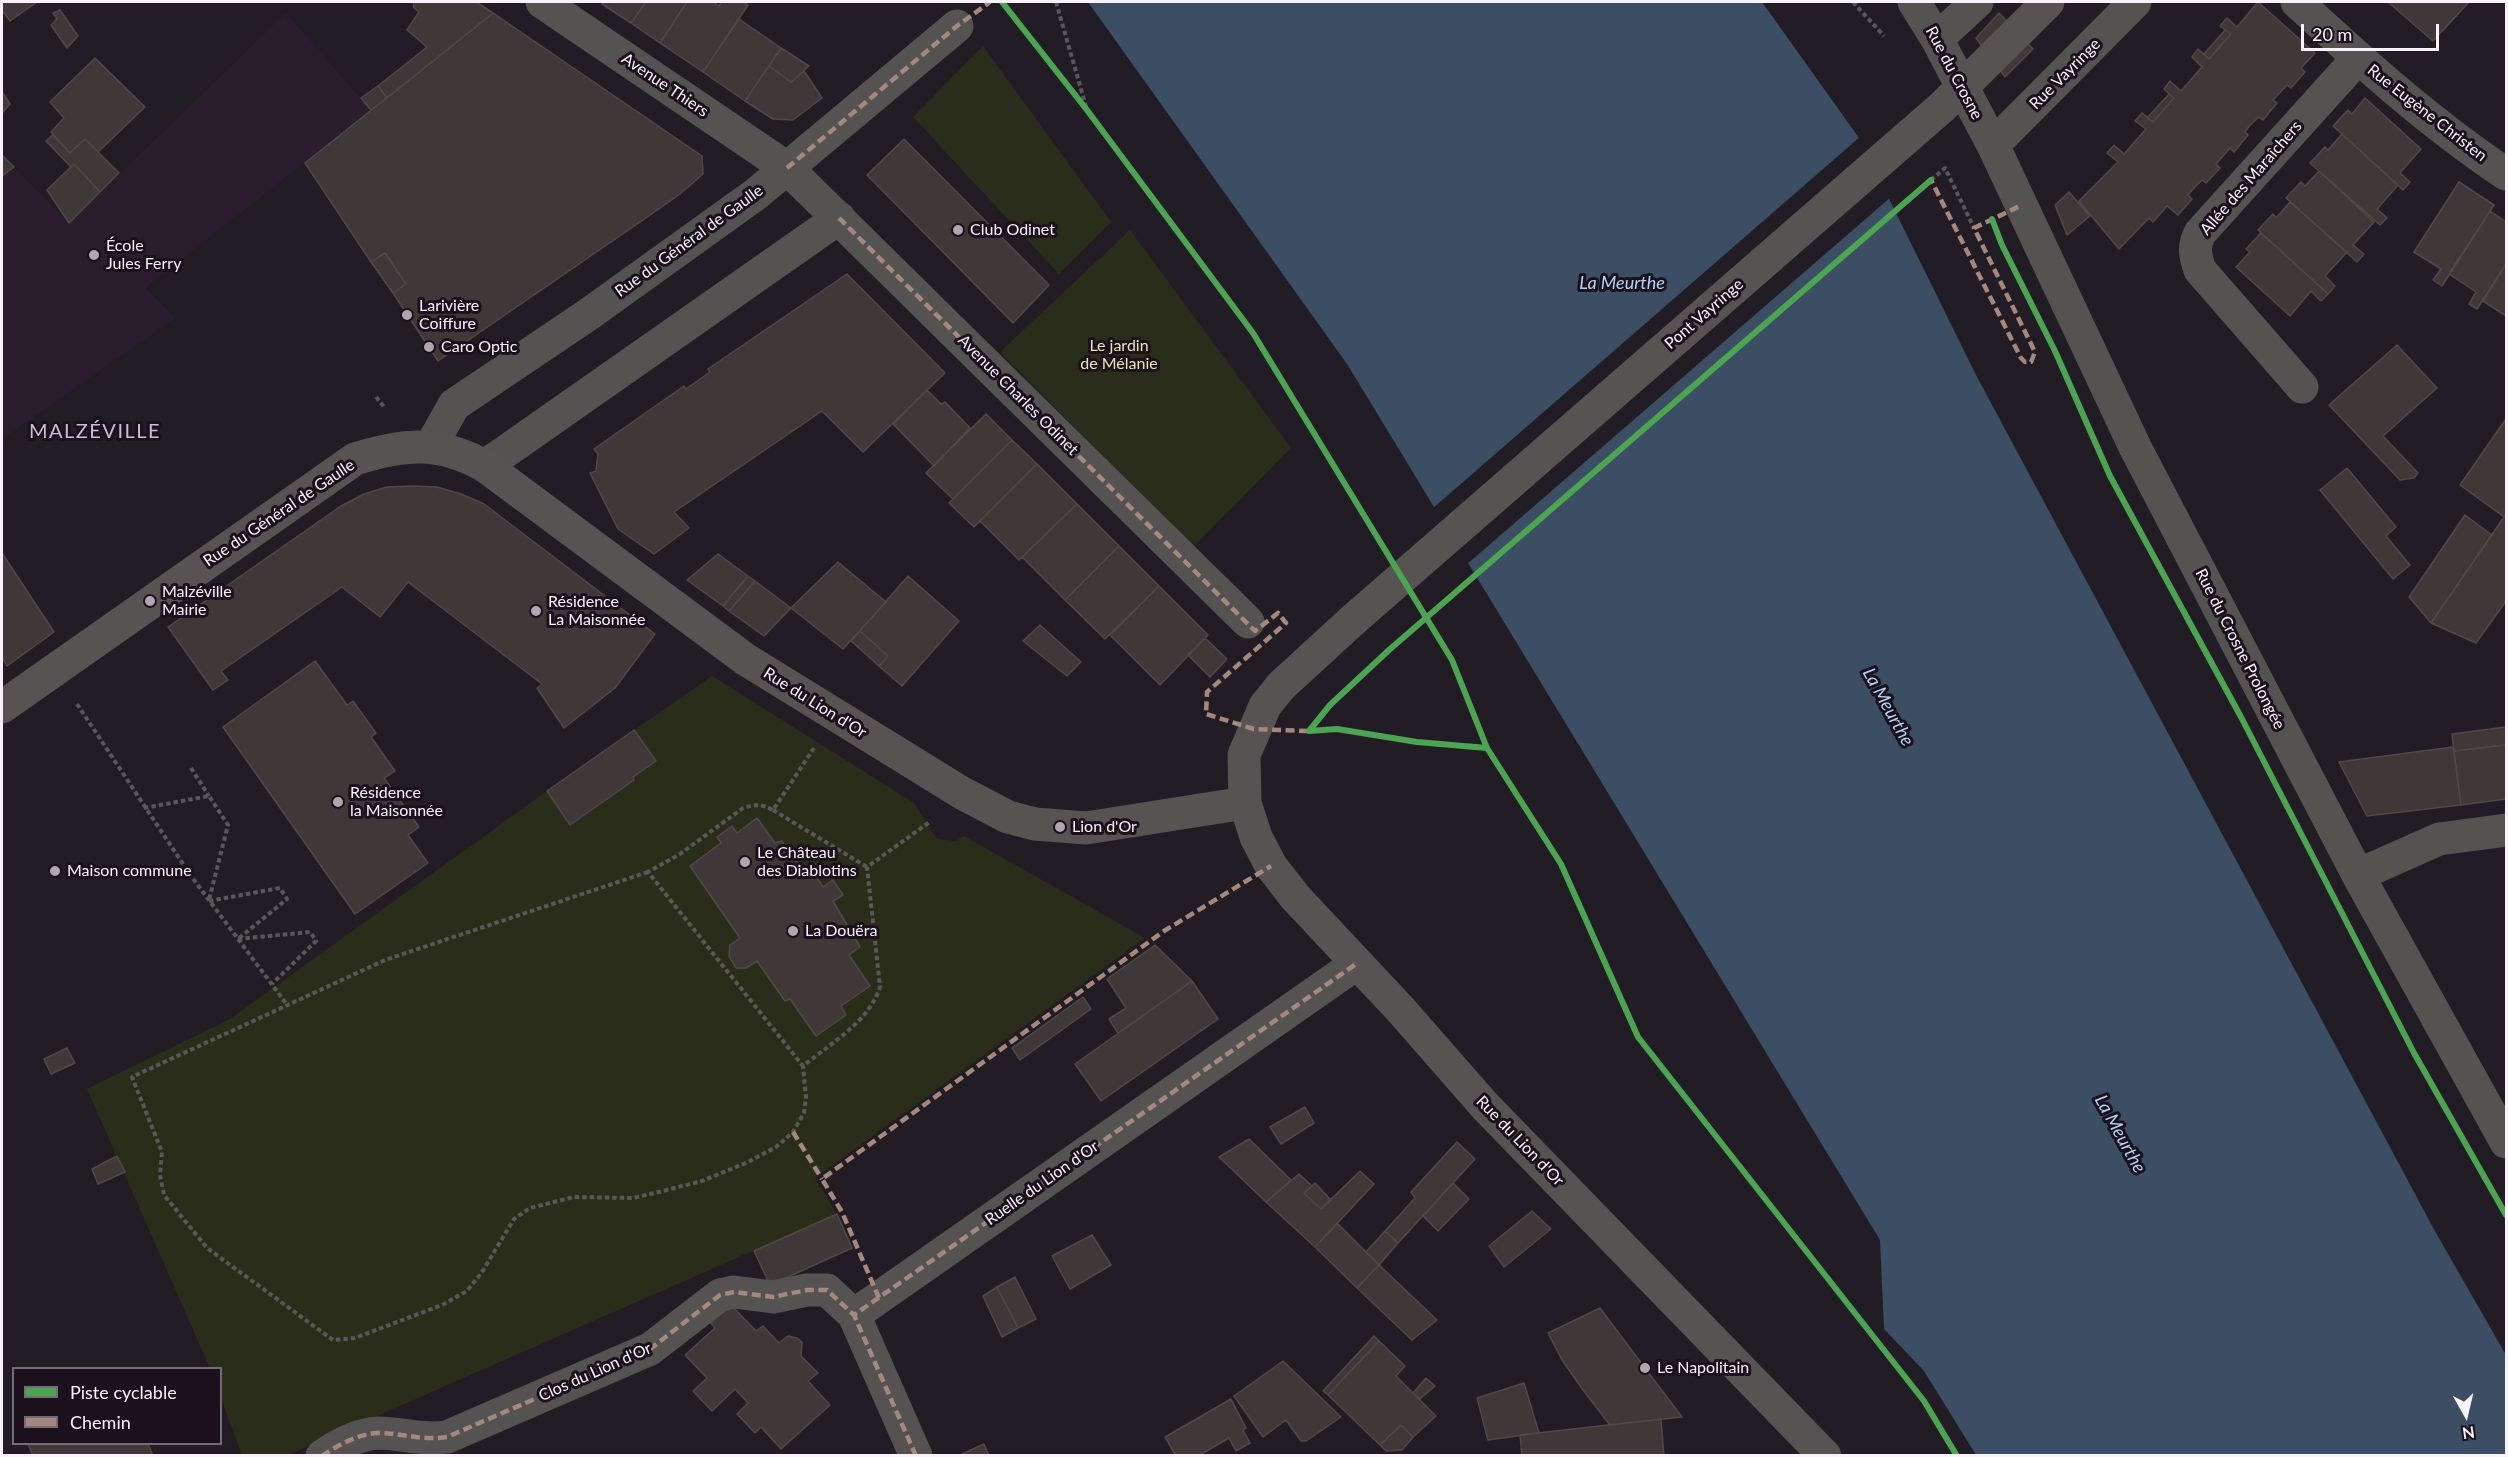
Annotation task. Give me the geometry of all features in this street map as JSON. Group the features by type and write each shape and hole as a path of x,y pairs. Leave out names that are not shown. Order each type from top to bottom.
{"main road":[{"name":"Pont Vayringe","path":"1353,620 1942,107 2048,2"},
{"name":"Rue du Lion d'Or","path":"431,446 471,458 485,465 745,659 962,793 1008,817 1035,824 1086,828 1245,803"},
{"name":"Rue du Général de Gaulle","path":"2,707 355,459 392,448 431,446"},
{"name":"Rue du Lion d'Or","path":"1353,620 1281,686 1266,706 1244,755 1245,803 1256,837 1271,866 1296,898 1401,1010 1485,1106 1825,1455"}],"street":[{"name":"Avenue Thiers","path":"542,2 787,168"},
{"name":"Rue du Crosne","path":"1914,2 1937,39 1993,146"},
{"path":"1937,39 1977,2"},
{"name":"Rue Vayringe","path":"1993,146 2135,2"},
{"name":"Rue Eugène Christen","path":"2297,2 2358,58 2441,127 2506,174"},
{"name":"Rue du Général de Gaulle","path":"431,446 454,405 589,314 756,194 957,26"},
{"name":"Allée des Maraîchers","path":"2302,387 2200,270 2195,243 2200,233 2358,58"},
{"name":"Rue du Crosne Prolongée","path":"1993,146 2135,447 2358,875 2506,1142"},
{"name":"Avenue Charles Odinet","path":"787,168 1248,622"},
{"path":"485,465 839,218"},
{"path":"2358,875 2439,839 2506,830"},
{"name":"Ruelle du Lion d'Or","path":"855,1315 1356,964"},
{"name":"Clos du Lion d'Or","path":"322,1455 354,1438 377,1433 428,1440 447,1437 650,1349 671,1335 703,1307 734,1292 773,1297 807,1290 827,1290 855,1315"},
{"path":"855,1315 916,1455"}],"path":[{"path":"1056,2 1087,110"},
{"path":"1931,180 1945,168 1974,228"},
{"path":"55,670 144,808 209,901 288,1006"},
{"path":"773,810 817,744 833,714"},
{"path":"191,768 228,825 209,901"},
{"path":"867,867 927,825 962,793"},
{"path":"144,808 209,796"},
{"path":"648,872 803,1066 806,1097 804,1113 793,1132 776,1147 748,1162 702,1181 663,1191 633,1198 574,1197 530,1208 514,1219 482,1272 467,1291 442,1305 355,1338 333,1340 207,1248 164,1195 160,1175 162,1152 132,1077 385,960 648,872 680,854 743,808 753,804 764,805 867,867"},
{"path":"803,1066 875,1004 880,987 867,867"},
{"path":"209,901 280,888 287,899 238,939"},
{"path":"238,939 310,932 316,941 272,984"}],"shaded area":[{"name":"École Jules Ferry","path":"286,13 371,110 145,288 175,318 2,439 2,155 69,223"}],"green space":[{"path":"983,46 1111,222 1059,274 913,117"},
{"name":"Le jardin de Mélanie","path":"1130,230 1291,448 1193,547 1000,352"},
{"path":"712,676 914,803 937,839 956,841 964,836 1145,938 815,1178 837,1214 288,1455 242,1455 222,1401 222,1367 210,1367 87,1089 230,1019 547,791"}],"water":[{"name":"La Meurthe","path":"1088,2 1762,2 1859,138 1976,375 2436,1233 2506,1355 2506,1455 1976,1455 1924,1371 1884,1329 1880,1240 1347,364"}],"pier":[{"path":"1861,136 1891,197 1466,565 1432,509"}],"building":[{"path":"2,2 37,2 10,21 2,10"},
{"path":"413,2 476,2 493,13 387,98 378,86 427,47 407,30 419,12 414,8"},
{"path":"604,2 646,2 631,23 602,4"},
{"path":"646,2 687,2 660,43 631,23"},
{"path":"687,2 713,2 719,6 722,2 743,2 748,5 703,72 660,43"},
{"path":"2258,2 2315,53 2301,68 2305,72 2291,88 2287,85 2273,100 2277,103 2263,120 2259,117 2250,125 2245,132 2248,135 2234,152 2230,148 2216,164 2220,168 2206,183 2202,180 2194,188 2188,195 2192,199 2178,215 2167,206 2153,222 2149,218 2119,249 2079,201 2118,162 2107,153 2114,145 2124,154 2146,129 2135,121 2142,113 2153,122 2174,98 2164,89 2170,81 2181,91 2202,67 2192,57 2198,49 2209,59 2231,34 2220,26 2227,18 2237,27"},
{"path":"2388,2 2469,2 2433,41"},
{"path":"60,10 78,36 67,48 51,25 57,19 53,13"},
{"path":"493,13 702,156 703,174 680,194 438,361 393,293 406,284 385,253 371,262 305,163"},
{"path":"1999,13 2033,49 2005,77 1976,38"},
{"path":"739,19 781,48 745,101 703,72"},
{"path":"2225,30 2231,34 2209,59 2204,54"},
{"path":"781,48 809,66 791,82 769,66"},
{"path":"95,58 145,107 98,152 85,139 70,153 51,132 64,118 50,102"},
{"path":"769,66 791,82 804,71 822,98 793,120 773,119 745,101"},
{"path":"378,86 387,98 371,110 361,98"},
{"path":"2,92 10,104 2,113"},
{"path":"2169,94 2174,98 2153,122 2147,118"},
{"path":"2365,98 2421,149 2400,173 2410,182 2403,190 2333,126 2348,110 2352,114"},
{"path":"2342,134 2398,185 2377,209 2387,218 2380,225 2310,163 2325,147 2328,150"},
{"path":"53,135 70,153 85,139 119,173 100,192 74,164 71,167 46,141"},
{"name":"Club Odinet","path":"904,139 1049,285 1013,323 867,175"},
{"path":"2,155 14,167 2,176"},
{"path":"74,164 100,192 69,223 47,190"},
{"path":"2319,171 2374,222 2353,245 2364,254 2357,262 2286,198 2301,182 2305,186"},
{"path":"2459,182 2494,205 2442,286 2433,280 2441,269 2414,252"},
{"path":"2069,192 2090,216 2067,235 2055,205"},
{"path":"2290,202 2347,252 2325,276 2335,286 2328,294 2258,230 2273,214 2276,218"},
{"path":"2490,211 2506,222 2506,264 2477,309 2469,304 2476,292 2449,274"},
{"path":"2261,233 2328,294 2321,301 2311,291 2290,316 2236,267 2250,252 2246,249"},
{"path":"385,253 406,284 393,293 371,262"},
{"path":"2506,264 2506,316 2483,301"},
{"path":"847,274 945,373 863,452 822,411 674,512 689,528 654,554 618,529 590,473 596,471 598,454 594,449 684,386 686,389 710,372 708,369"},
{"path":"2397,345 2437,388 2383,436 2418,473 2414,478 2400,480 2329,405"},
{"path":"927,390 941,404 945,402 970,428 934,466 893,424"},
{"path":"986,414 1012,440 953,499 926,473"},
{"path":"2506,419 2506,514 2504,517 2460,485"},
{"path":"1012,440 1037,464 974,527 949,503"},
{"path":"1037,464 1077,504 1019,560 980,521"},
{"path":"2347,468 2396,527 2386,536 2410,565 2393,579 2320,490"},
{"name":"Résidence La Maisonnée","path":"387,487 437,487 484,504 655,634 615,688 564,728 537,688 542,684 408,582 380,617 342,587 221,671 228,680 213,690 168,627 341,506 364,494"},
{"path":"1077,504 1119,546 1065,600 1022,557"},
{"path":"2506,514 2506,601 2476,643 2431,623"},
{"path":"2465,515 2492,535 2431,623 2409,597"},
{"path":"1119,546 1159,586 1105,639 1065,600"},
{"path":"2,553 54,632 7,666 2,657"},
{"path":"718,554 748,576 723,606 687,580"},
{"path":"838,562 886,602 843,649 791,608"},
{"path":"748,576 755,581 729,611 723,606"},
{"path":"908,576 959,621 902,686 879,666 888,656 860,631"},
{"path":"755,581 791,608 764,636 729,611"},
{"path":"1159,586 1208,635 1160,685 1110,635"},
{"path":"1040,625 1081,662 1067,676 1023,641"},
{"path":"860,631 888,656 879,666 851,641"},
{"path":"1205,638 1227,659 1210,677 1188,655"},
{"name":"Résidence la Maisonnée","path":"315,661 347,705 353,701 376,733 371,737 395,771 384,778 419,827 408,835 428,863 355,914 223,727"},
{"path":"2506,727 2506,745 2454,751 2452,734"},
{"path":"634,730 656,761 633,777 634,780 570,825 547,791"},
{"path":"2506,745 2506,799 2461,805 2454,751"},
{"path":"2453,747 2461,805 2367,816 2339,762"},
{"name":"La Douëra","path":"757,818 775,843 782,841 802,869 809,866 823,887 833,880 843,895 833,901 860,947 849,955 870,986 841,1006 846,1015 816,1036 790,999 785,1001 757,961 746,968 736,968 729,956 730,945 740,938 690,866 721,843 717,837 732,826 737,833"},
{"path":"1155,945 1192,981 1118,1033 1109,1019 1126,1008 1107,979"},
{"path":"1192,981 1218,1019 1101,1101 1075,1064"},
{"path":"1083,997 1091,1009 1020,1060 1012,1048"},
{"path":"67,1048 75,1063 51,1074 44,1059"},
{"path":"1305,1107 1314,1123 1281,1144 1270,1127"},
{"path":"1249,1139 1291,1180 1266,1202 1219,1157"},
{"path":"1457,1142 1475,1159 1398,1243 1385,1231 1415,1198 1411,1192"},
{"path":"117,1156 125,1172 98,1184 92,1169"},
{"path":"1360,1171 1374,1184 1315,1247 1266,1202 1299,1174 1312,1186 1304,1193 1321,1209"},
{"path":"1315,1183 1331,1200 1321,1209 1304,1193"},
{"path":"1453,1183 1469,1199 1438,1231 1423,1216"},
{"path":"1532,1211 1551,1229 1504,1267 1489,1246"},
{"path":"837,1214 852,1248 770,1285 754,1251"},
{"path":"1337,1223 1379,1265 1357,1288 1315,1247"},
{"path":"1385,1231 1398,1243 1379,1265 1366,1252"},
{"path":"1092,1235 1111,1265 1070,1289 1052,1256"},
{"path":"1379,1265 1437,1320 1412,1340 1357,1288"},
{"path":"1015,1277 1036,1319 1018,1328 997,1287"},
{"path":"997,1287 1018,1328 1002,1337 983,1296"},
{"path":"730,1304 756,1331 763,1326 779,1343 788,1336 802,1342 801,1356 818,1373 808,1381 830,1405 781,1449 761,1427 755,1433 737,1414 748,1403 735,1389 712,1411 693,1391 707,1378 685,1355 715,1328 710,1322"},
{"path":"1600,1308 1682,1417 1610,1425 1583,1390 1562,1360 1548,1333"},
{"path":"1374,1336 1379,1341 1328,1395 1323,1391"},
{"path":"1379,1341 1405,1366 1396,1376 1436,1416 1413,1437 1401,1425 1380,1445 1328,1395"},
{"path":"1283,1361 1341,1417 1306,1441 1301,1441 1286,1420 1263,1437 1234,1396"},
{"path":"1426,1378 1435,1386 1420,1399 1413,1393"},
{"path":"1524,1383 1539,1433 1488,1440 1477,1398"},
{"path":"1231,1399 1246,1428 1243,1430 1250,1443 1236,1451 1229,1438 1198,1456 1176,1456 1165,1437"},
{"path":"1661,1419 1664,1456 1522,1456 1520,1435"},
{"path":"1401,1425 1413,1437 1402,1450 1386,1451 1380,1445"},
{"path":"984,1444 989,1456 958,1456"},
{"path":"28,1445 148,1445 153,1456 33,1456"}],"marked path":[{"path":"787,168 957,26 990,2"},
{"path":"1927,183 1931,180 2021,358 2025,362 2031,362 2035,352 1974,228 2020,206"},
{"path":"839,218 1255,631 1278,613 1286,623 1207,692 1206,714 1254,729 1309,731"},
{"path":"879,1298 842,1212 822,1179 1164,931 1271,866"},
{"path":"916,1456 854,1315 1356,964"},
{"path":"793,1132 822,1179"},
{"path":"322,1456 363,1435 387,1433 429,1438 447,1437 650,1349 720,1295 734,1292 773,1297 807,1290 827,1290 854,1315"}],"cycle path":[{"path":"1002,2 1087,110 1253,333 1452,660 1487,748 1561,864 1638,1037 1924,1401 1957,1456"},
{"path":"1487,748 1417,742 1337,729 1309,731 1330,705 1389,650 1931,180"},
{"path":"1992,219 2002,245 2055,351 2110,476 2241,717 2414,1053 2506,1215"}],"place":[{"name":"Club Odinet","path":"958,230"},
{"name":"École Jules Ferry","path":"94,255"},
{"name":"Larivière Coiffure","path":"407,315"},
{"name":"Caro Optic","path":"429,347"},
{"name":"Malzéville Mairie","path":"150,601"},
{"name":"Résidence La Maisonnée","path":"536,611"},
{"name":"Résidence la Maisonnée","path":"338,802"},
{"name":"Lion d'Or","path":"1060,827"},
{"name":"Le Château des Diablotins","path":"745,862"},
{"name":"Maison commune","path":"55,871"},
{"name":"La Douëra","path":"793,931"},
{"name":"Le Napolitain","path":"1645,1368"}],"district":[{"name":"MALZÉVILLE","path":"95,432"}]}
